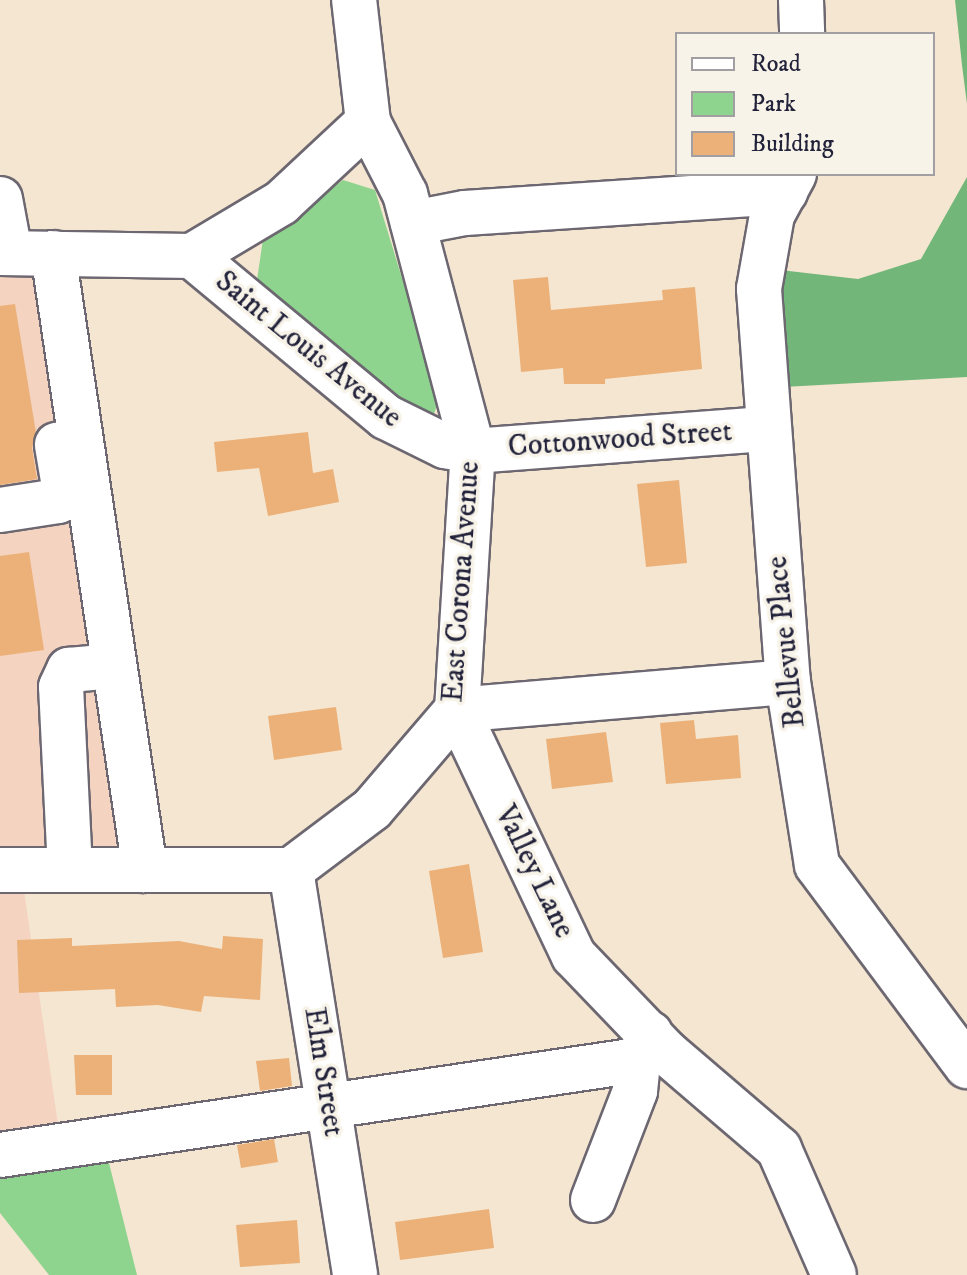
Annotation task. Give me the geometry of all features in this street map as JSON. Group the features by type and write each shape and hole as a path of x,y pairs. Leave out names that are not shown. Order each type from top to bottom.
{"street":[{"name":"East Corona Avenue","path":"291,870 372,809 457,710 473,451 405,194 368,122 354,0"},
{"path":"801,0 802,32"},
{"name":"Saint Louis Avenue","path":"24,253 192,256 281,203 368,122"},
{"path":"413,223 465,213 789,183"},
{"name":"Bellevue Place","path":"789,183 772,215 759,289 788,682 817,865 967,1066"},
{"path":"0,199 24,253 33,287 65,492 58,501 0,510"},
{"path":"24,253 114,666 145,870"},
{"name":"Saint Louis Avenue","path":"192,256 386,417 425,440 473,451"},
{"name":"Cottonwood Street","path":"473,451 768,429"},
{"path":"70,870 61,687 69,670 114,666"},
{"path":"457,710 788,682"},
{"name":"Valley Lane","path":"457,710 574,956 644,1047 779,1149 834,1275"},
{"path":"0,870 291,870"},
{"name":"Elm Street","path":"291,870 355,1275"},
{"path":"0,1155 328,1104 644,1047 635,1091 593,1200"}],"shaded area":[{"path":"0,199 10,253 53,253 145,870 21,870 61,1145 0,1155"}],"green space":[{"path":"955,0 967,0 967,104 962,65"},
{"path":"967,177 967,377 765,388 763,268 858,279 921,259"},
{"path":"343,180 375,190 439,399 431,423 256,287 263,239"},
{"path":"103,1139 137,1275 49,1275 0,1213 0,1155"}],"building":[{"path":"548,277 551,310 663,300 662,290 695,287 702,369 605,379 605,384 564,384 563,368 521,372 513,280"},
{"path":"15,304 36,433 32,448 37,479 0,485 0,306"},
{"path":"308,432 313,473 333,469 339,502 268,516 259,468 217,472 214,442"},
{"path":"679,480 687,563 646,567 637,484"},
{"path":"29,552 44,650 0,656 0,556"},
{"path":"336,707 342,750 274,760 268,716"},
{"path":"694,720 696,739 738,735 741,778 666,784 660,723"},
{"path":"606,732 613,782 552,789 546,739"},
{"path":"469,864 483,952 443,958 429,871"},
{"path":"223,936 263,939 260,1000 204,996 201,1012 158,1005 116,1007 115,989 19,993 17,940 72,938 72,946 179,941 222,949"},
{"path":"74,1055 112,1055 112,1095 76,1095"},
{"path":"289,1058 292,1086 260,1091 256,1061"},
{"path":"274,1139 278,1162 241,1168 237,1145"},
{"path":"489,1209 494,1248 400,1260 395,1222"},
{"path":"297,1220 300,1263 240,1267 236,1225"}]}
